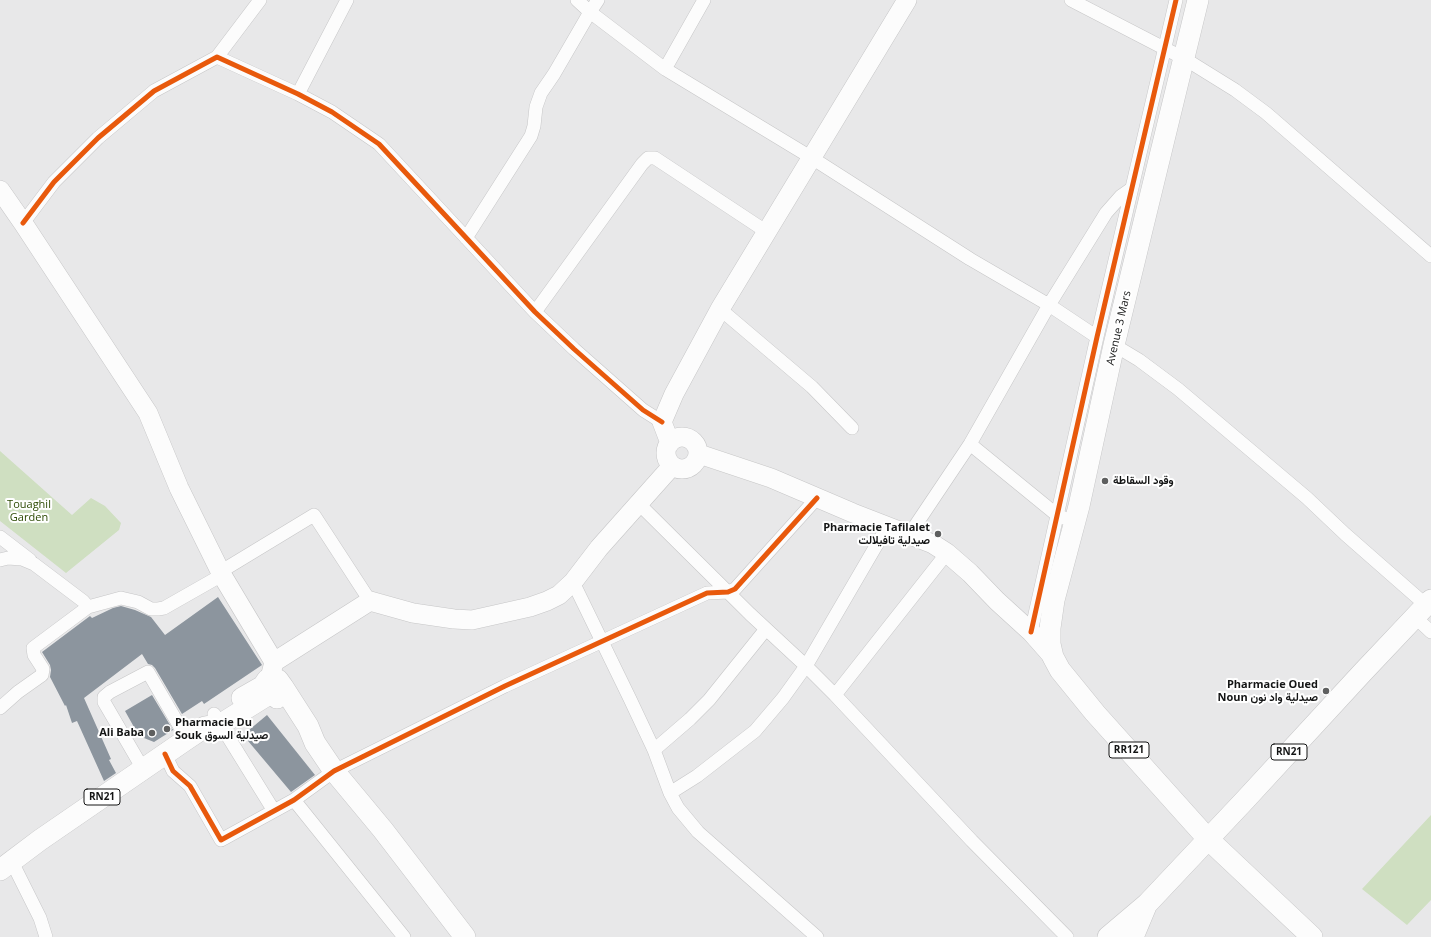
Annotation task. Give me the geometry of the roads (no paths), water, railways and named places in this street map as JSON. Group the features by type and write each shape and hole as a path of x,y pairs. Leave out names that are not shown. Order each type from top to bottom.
{"main road":[{"name":"Avenue 3 Mars","path":"1053,657 1050,644 1050,628 1066,519 1106,341 1185,59 1198,0"},
{"name":"RN21","path":"1108,937 1147,904 1424,607"},
{"name":"RR121","path":"1053,657 1060,670 1070,683 1208,839 1312,937"},
{"name":"RN21","path":"6,866 40,840 143,769 271,685"},
{"path":"271,685 308,726 315,742 334,771 383,830 466,937"},
{"name":"RN21","path":"1134,937 1147,904"}],"street":[{"path":"23,223 54,182 98,138 154,91 217,57 260,0"},
{"path":"298,94 348,0"},
{"path":"577,0 590,12 665,69 812,158 970,259 1139,360 1188,397 1307,498 1424,607 1431,632"},
{"path":"466,238 531,136 534,126 536,107 541,93 598,0"},
{"path":"665,69 704,0"},
{"path":"662,422 674,394 720,309 907,0"},
{"path":"1071,0 1185,59 1235,90 1266,113 1431,256"},
{"path":"1106,341 1132,189 1176,0"},
{"path":"217,57 298,94 332,112 379,144 535,312 643,410 662,422 670,443"},
{"path":"535,312 642,164 648,158 655,158 767,232"},
{"path":"909,535 970,444 1049,305 1106,213 1121,196 1132,189"},
{"path":"0,190 148,413 179,488 221,574 271,685 370,601"},
{"path":"720,309 812,387 852,428"},
{"path":"678,438 688,438 696,444 699,454 694,465 689,468 677,469 672,466 667,458 666,452 670,443 678,438"},
{"path":"970,444 1066,519 1031,632"},
{"path":"699,454 771,478 887,527 933,544 947,553 970,573 997,601 1031,632 1053,657"},
{"path":"0,708 18,692 42,675 43,669 34,655 33,648 88,607 120,598 138,602 151,609 164,608 314,515 370,601 413,613 472,620 530,607 548,601 559,595 573,582 599,548 672,466"},
{"path":"165,754 173,771 190,786 221,840 294,800 334,771 505,686 707,594 728,592 736,589 817,498"},
{"path":"639,504 835,695 972,841 1066,937"},
{"path":"670,794 697,776 755,731 782,698 806,666 887,527"},
{"path":"0,537 83,601 88,607"},
{"path":"835,695 947,553"},
{"path":"0,560 8,558 22,559 34,564"},
{"path":"573,582 654,750 670,794 678,808 698,832 817,937"},
{"path":"654,750 690,719 709,700 766,629"},
{"path":"143,769 104,702 104,697 110,692 148,672 187,739"},
{"path":"213,722 274,811"},
{"path":"294,800 404,937"},
{"path":"6,866 40,918 46,937"}],"place":[{"name":"وقود السقاطة","path":"1105,481"},
{"name":"Pharmacie Tafilalet صيدلية تافيلالت","path":"938,534"},
{"name":"Pharmacie Oued Noun صيدلية واد نون","path":"1326,691"},
{"name":"Pharmacie Du Souk صيدلية السوق","path":"167,729"},
{"name":"Ali Baba","path":"152,733"}],"park label":[{"name":"Touaghil Garden","path":"29,511"}]}
